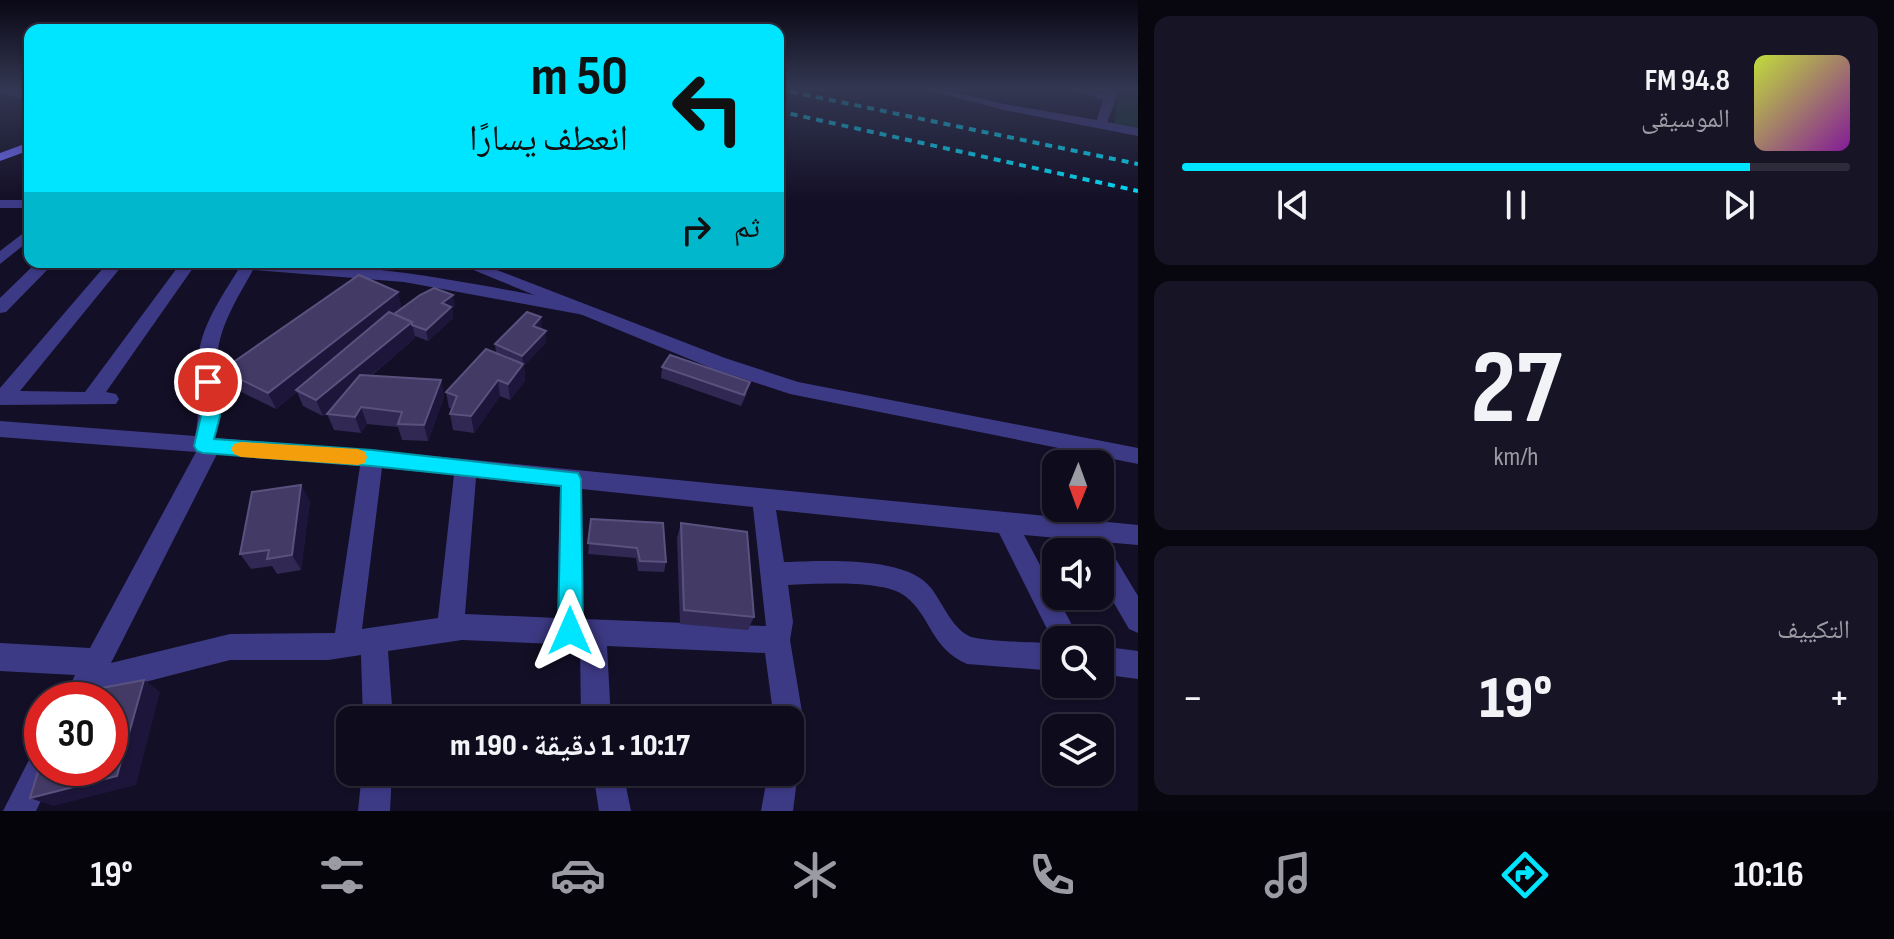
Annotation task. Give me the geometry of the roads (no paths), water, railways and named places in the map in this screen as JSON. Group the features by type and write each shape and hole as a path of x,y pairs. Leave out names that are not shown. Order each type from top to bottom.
{"main road":[{"path":"0,157 24,148"}],"street":[{"path":"1109,126 1138,132"},
{"path":"0,204 24,204"},
{"path":"0,260 24,238"},
{"path":"0,260 24,262"},
{"path":"0,308 40,268"},
{"path":"1,398 112,268"},
{"path":"1,398 99,399 185,268"},
{"path":"87,681 206,446 210,416 207,360 211,340 215,324 246,268"},
{"path":"315,268 462,286 592,312"},
{"path":"478,268 718,363 797,389 1138,456"},
{"path":"0,429 372,458 1138,535"},
{"path":"372,458 360,641 375,706"},
{"path":"450,629 466,468"},
{"path":"571,479 582,631 594,706"},
{"path":"763,499 775,574 780,632 777,640 787,706"},
{"path":"1006,524 1060,626"},
{"path":"1084,530 1089,538"},
{"path":"775,574 829,572 908,583 957,646 967,650 1042,656"},
{"path":"1114,579 1138,620"},
{"path":"0,657 87,681 230,647 328,647 450,629 582,631 777,640"},
{"path":"1114,662 1138,665"},
{"path":"19,811 32,786"},
{"path":"374,811 376,786"},
{"path":"611,786 615,811"},
{"path":"777,811 781,786"}],"railway":[{"path":"845,126 1138,191"},
{"path":"955,126 1138,164"}]}
